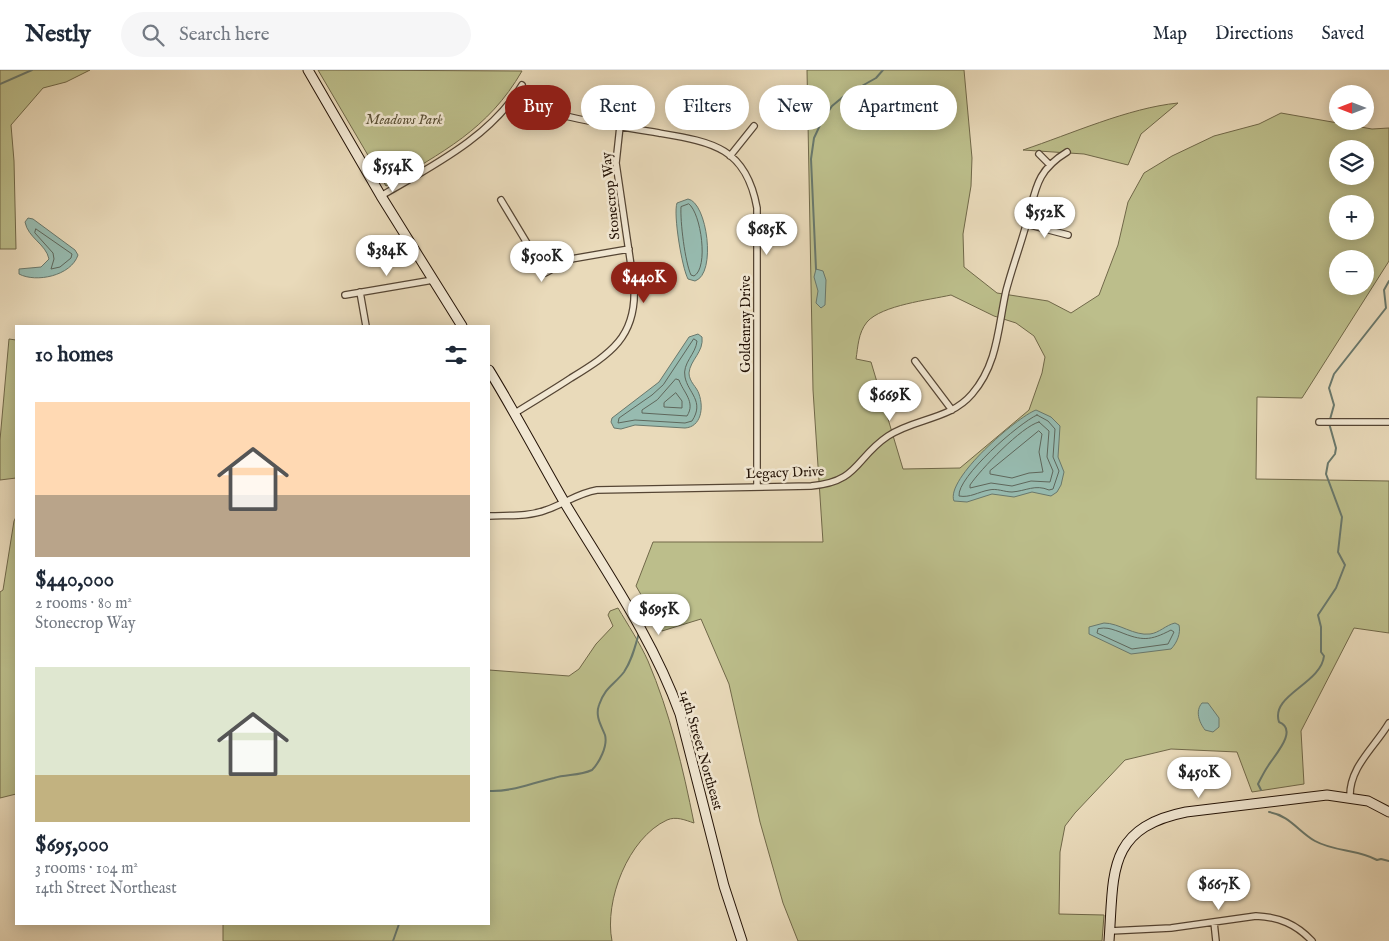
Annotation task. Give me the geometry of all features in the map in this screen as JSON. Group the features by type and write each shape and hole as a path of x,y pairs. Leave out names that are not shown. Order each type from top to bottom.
{"street":[{"path":"308,70 381,196 461,325"},
{"path":"381,196 487,129 505,109"},
{"path":"730,156 754,126"},
{"name":"Stonecrop Way","path":"515,413 603,359 623,338 632,319 635,297 616,163 620,130"},
{"name":"Goldenray Drive","path":"642,130 707,142 730,156 748,177 754,193 757,208 757,486"},
{"name":"Legacy Drive","path":"490,516 527,515 544,511 565,503 580,494 596,490 811,486 838,481 848,476 885,438 894,432 952,410 971,395 990,367 1006,291 1026,224 1034,189 1049,164 1067,152"},
{"path":"1039,154 1049,164"},
{"path":"501,200 546,273 571,259 629,249"},
{"path":"1026,224 1068,235"},
{"path":"345,295 433,280"},
{"path":"360,292 366,325"},
{"path":"915,361 952,410"},
{"name":"14th Street Northeast","path":"490,372 565,503 645,635 673,694 680,714 724,886 742,941"},
{"path":"1319,422 1389,422"},
{"path":"1350,797 1350,790 1361,761 1389,723"},
{"path":"1109,941 1113,882 1120,855 1131,837 1148,824 1186,812 1314,796 1350,797 1368,801 1389,812"},
{"path":"1110,931 1151,930 1256,916 1278,918 1297,927 1312,941"},
{"path":"1214,922 1216,941"}],"green space":[{"path":"0,70 90,70 66,82 43,88 11,125 14,161 16,249 0,249"},
{"name":"Meadows Park","path":"318,70 522,71 513,85 505,85 505,96 479,124 445,150 386,186"},
{"path":"807,70 964,70 972,158 971,186 963,234 964,267 997,293 1048,301 1071,313 1099,295 1118,245 1128,202 1144,173 1172,156 1214,136 1259,124 1281,113 1329,121 1329,130 1389,128 1389,261 1374,285 1374,250 1329,250 1329,295 1367,295 1302,398 1257,397 1256,479 1389,481 1389,633 1354,628 1301,731 1304,784 1252,792 1237,752 1171,749 1125,760 1075,813 1065,826 1060,852 1059,914 1104,915 1102,941 798,941 783,903 760,822 729,684 701,619 662,631 636,586 653,542 823,542 813,390 808,130 830,130 830,85 807,85","holes":["951,295 994,316 1016,323 1034,336 1045,357 1042,373 1029,410 960,468 903,469 871,362 856,359 859,340 867,322 883,311"]},
{"path":"1178,103 1141,134 1128,165 1084,154 1023,150 1139,110"},
{"path":"9,339 15,340 15,478 0,480 0,440"},
{"path":"15,519 15,794 0,798 0,592 3,590"},
{"path":"618,608 645,654 656,681 680,761 694,823 677,818 667,820 653,829 630,856 622,872 612,908 610,925 612,941 223,941 223,925 490,925 490,670 569,676 579,669 596,644 613,626 608,615 610,611"}],"water":[{"path":"688,199 695,203 700,212 707,238 706,266 702,276 695,281 688,279 683,264 676,218 677,203"},
{"path":"28,218 33,219 75,250 78,255 74,262 61,273 34,278 19,274 19,269 41,267 49,259 44,249 27,228 25,222"},
{"path":"816,269 823,271 826,280 825,305 821,308 816,303 818,291 814,277"},
{"path":"698,334 702,337 701,347 689,373 690,379 699,394 701,405 700,416 695,424 685,428 635,425 621,429 614,428 611,422 612,418 659,382 689,337"},
{"path":"1036,410 1051,417 1060,426 1058,457 1064,472 1057,492 1051,496 1032,492 1014,497 992,494 967,502 954,501 954,491 960,478 971,464 999,436"},
{"path":"1104,623 1150,634 1175,623 1179,625 1179,635 1171,649 1131,654 1089,634 1089,627"},
{"path":"1202,703 1208,703 1219,718 1219,727 1213,732 1205,730 1201,724 1198,713"}],"waterway":[{"path":"0,84 32,70"},
{"path":"816,269 811,159 814,138 832,106 844,96 876,78 883,70"},
{"path":"1261,790 1258,784 1286,737 1287,731 1285,726 1279,722 1278,713 1282,704 1321,666 1324,656 1321,652 1321,627 1318,615 1336,588 1345,565 1338,552 1342,517 1326,474 1328,463 1335,454 1336,448 1329,423 1334,405 1329,388 1334,374 1386,308 1384,290 1389,281"},
{"path":"490,791 514,789 592,770 600,759 606,739 598,717 601,699 627,667 639,633"},
{"path":"1269,812 1294,824 1309,837 1323,845 1362,854 1377,860 1389,861"},
{"path":"393,941 399,925"}]}
